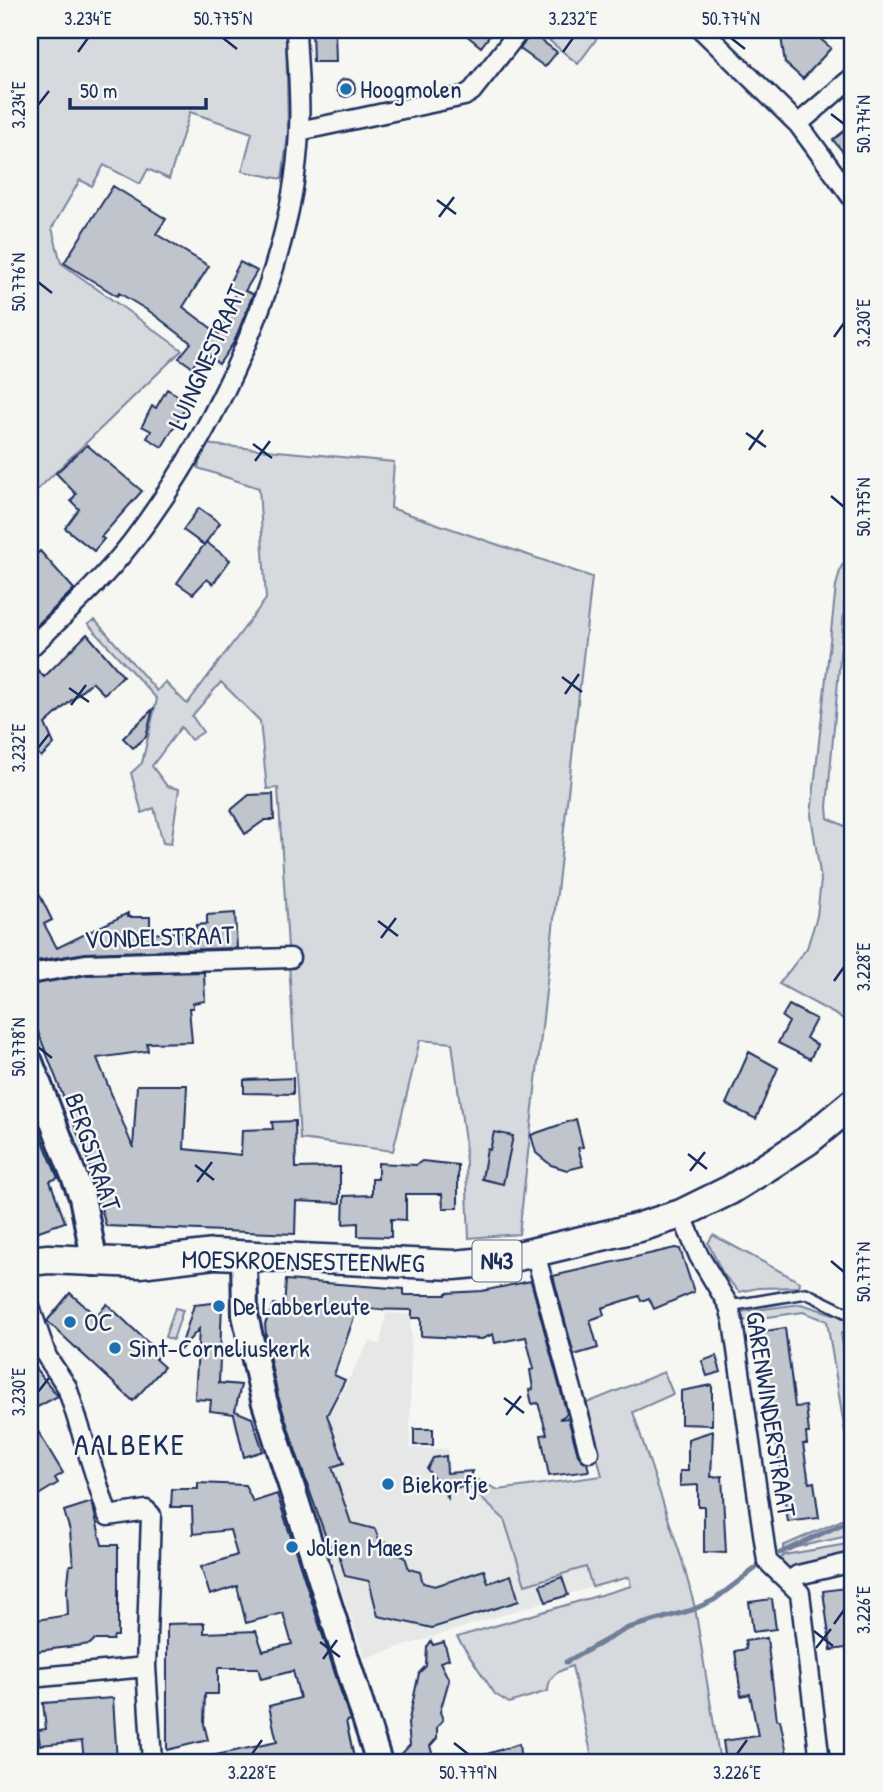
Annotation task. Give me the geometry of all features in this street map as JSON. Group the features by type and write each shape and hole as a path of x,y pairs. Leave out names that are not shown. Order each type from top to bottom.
{"main road":[{"name":"MOESKROENSESTEENWEG","path":"30,1261 48,1259 140,1263 214,1254 454,1265 534,1253 681,1214 730,1190 770,1165 807,1140 853,1102"}],"street":[{"name":"LUINGNESTRAAT","path":"30,648 103,577 132,542 186,464 229,380 266,293 291,197 299,131 296,30"},
{"path":"299,131 464,96 472,90 520,30"},
{"path":"702,30 798,124 853,200"},
{"path":"798,124 853,77"},
{"name":"VONDELSTRAAT","path":"30,974 86,964 290,958"},
{"name":"BERGSTRAAT","path":"30,1062 82,1197 94,1263"},
{"name":"GARENWINDERSTRAAT","path":"681,1214 699,1256 729,1306 767,1561 800,1593 820,1762"},
{"path":"534,1253 589,1452"},
{"path":"244,1255 245,1315 264,1400 379,1762"},
{"path":"30,1307 35,1340 67,1387 108,1516 146,1510 150,1515 146,1667 152,1762"},
{"path":"789,1581 798,1575 853,1562"},
{"path":"30,1678 146,1667"}],"lane":[{"path":"729,1306 806,1293 853,1316"}],"shaded area":[{"path":"30,30 286,30 288,134 282,179 242,171 252,133 190,112 169,179 148,169 140,184 104,165 92,186 80,180 52,228 61,263 182,350 30,497"},
{"path":"550,30 603,30 578,64 545,37"},
{"path":"203,444 394,462 391,508 592,577 519,1234 469,1238 465,1142 452,1043 420,1040 393,1151 300,1139 278,788 267,789 260,721 221,682 192,716 203,732 191,740 181,727 152,766 167,786 179,789 171,844 163,843 154,808 142,813 131,773 142,763 157,699 88,624 95,620 157,691 165,682 187,704 266,599 259,488 198,468"},
{"path":"853,553 845,600 827,807 828,818 853,830 853,1024 779,984 807,948 817,916 821,880 811,815 836,586 841,567"},
{"path":"713,1235 800,1282 799,1287 758,1288 739,1292 723,1274 708,1243"},
{"path":"801,1304 837,1315 852,1324 853,1331 841,1333 845,1360 853,1359 853,1370 847,1372 850,1396 853,1396 853,1409 848,1410 853,1438 853,1482 827,1321 803,1312 741,1321 740,1312"},
{"path":"175,1308 183,1310 173,1340 165,1337"},
{"name":"Biekorfje","path":"386,1313 411,1315 410,1448 448,1449 449,1472 473,1470 476,1479 470,1489 504,1519 525,1585 587,1567 592,1587 365,1658 273,1397 306,1386 311,1398 332,1411 369,1341 380,1344"},
{"path":"664,1372 673,1394 633,1412 683,1563 695,1608 720,1762 593,1762 572,1666 552,1677 548,1691 509,1703 495,1694 457,1637 631,1586 629,1577 592,1587 586,1567 525,1585 504,1519 470,1488 476,1479 498,1490 602,1476 584,1404"},
{"path":"853,1515 853,1535 783,1550 783,1546"},
{"path":"853,1543 853,1556 788,1568 780,1559 784,1555"}],"building":[{"path":"312,30 335,30 336,62 313,62"},
{"path":"460,30 494,30 481,47"},
{"path":"780,30 810,30 831,48 803,79 785,63"},
{"path":"531,33 557,52 545,67 520,49"},
{"name":"Hoogmolen","path":"346,79 352,82 355,88 352,94 346,97 340,94 337,88 340,82"},
{"path":"853,124 853,164 833,140"},
{"path":"113,186 166,219 156,234 209,266 183,307 219,334 237,290 228,285 240,262 257,271 245,291 253,294 234,342 219,364 204,352 192,367 179,358 191,343 152,313 119,293 117,296 64,263"},
{"path":"167,389 189,402 162,447 147,438 151,431 142,426 152,406 156,408"},
{"path":"87,445 142,491 101,537 104,539 94,551 65,528 79,509 71,501 76,494 56,473"},
{"path":"199,508 220,523 204,545 183,530"},
{"path":"206,542 230,560 213,584 207,579 193,594 177,583"},
{"path":"40,551 74,589 30,632 30,560"},
{"path":"87,634 123,676 104,694 92,682 45,724 54,744 41,757 30,744 30,662 44,677"},
{"path":"153,709 146,737 133,748 123,738"},
{"path":"273,794 274,820 265,820 245,834 231,810 249,795"},
{"path":"30,875 52,920 44,924 57,948 128,913 128,917 150,917 150,934 196,931 196,925 207,924 207,915 235,913 237,948 86,953 30,962"},
{"path":"204,972 205,1001 193,1003 193,1008 189,1008 192,1042 147,1043 148,1051 97,1058 133,1148 137,1085 187,1085 184,1149 241,1155 242,1130 273,1129 272,1122 295,1121 296,1168 340,1167 340,1203 296,1201 295,1234 106,1226 87,1158 30,1011 30,985 87,975"},
{"path":"789,1005 816,1019 806,1038 817,1045 810,1059 778,1043 789,1022 782,1017"},
{"path":"749,1052 778,1068 756,1119 726,1104"},
{"path":"293,1078 293,1094 244,1093 244,1080"},
{"path":"30,1109 58,1178 50,1181 65,1222 30,1234 30,1205 37,1202 30,1183"},
{"path":"576,1119 583,1147 578,1148 583,1166 567,1170 551,1165 536,1153 531,1135"},
{"path":"494,1132 513,1136 503,1184 482,1179 487,1149 490,1150"},
{"path":"422,1161 458,1165 458,1208 443,1208 442,1194 406,1194 406,1220 391,1219 391,1237 358,1236 358,1223 343,1224 344,1196 372,1195 372,1179 378,1179 378,1163 416,1165"},
{"path":"680,1249 694,1292 654,1309 649,1298 641,1301 639,1296 602,1308 604,1315 590,1320 598,1348 574,1355 553,1276"},
{"path":"286,1280 404,1289 404,1295 446,1295 531,1281 567,1414 559,1419 568,1418 578,1455 587,1463 589,1471 549,1476 541,1435 547,1434 538,1403 532,1404 529,1390 533,1389 530,1370 534,1369 526,1337 495,1343 493,1334 482,1339 421,1336 421,1318 412,1318 412,1310 357,1309 334,1375 345,1380 327,1415 344,1463 332,1467 351,1523 375,1529 379,1540 390,1543 394,1554 405,1557 409,1569 420,1572 423,1583 435,1586 484,1570 488,1583 511,1575 519,1601 432,1628 378,1616 369,1581 345,1576 336,1544 329,1546 297,1455 278,1396 267,1346 265,1324 274,1304 284,1308"},
{"name":"Sint-Corneliuskerk","path":"70,1293 96,1316 107,1304 160,1354 155,1359 164,1367 133,1401 47,1321"},
{"path":"222,1302 219,1383 241,1385 235,1411 252,1418 263,1451 244,1457 234,1414 210,1411 211,1400 195,1399 199,1329 180,1350 194,1305"},
{"path":"785,1328 795,1407 806,1406 809,1433 806,1433 807,1444 803,1444 809,1483 814,1482 819,1518 788,1522 760,1332"},
{"path":"716,1356 721,1372 707,1376 702,1361"},
{"path":"30,1362 58,1396 30,1411"},
{"path":"712,1385 712,1425 681,1424 681,1391"},
{"path":"30,1418 63,1473 55,1478 58,1483 30,1500"},
{"path":"414,1429 433,1429 433,1445 414,1445"},
{"path":"713,1431 711,1477 722,1476 726,1553 704,1552 704,1506 698,1506 698,1485 680,1486 680,1471 688,1471 688,1439"},
{"path":"446,1456 447,1473 473,1471 466,1487 448,1488 448,1498 427,1469 433,1458"},
{"path":"198,1483 245,1485 253,1502 277,1494 350,1720 346,1721 355,1762 211,1762 211,1756 277,1742 269,1706 300,1698 293,1671 261,1679 258,1668 218,1668 218,1694 205,1694 204,1724 208,1740 167,1750 167,1624 204,1623 204,1633 256,1631 263,1651 292,1644 283,1613 246,1623 237,1586 210,1595 201,1567 237,1555 230,1530 193,1534 192,1507 171,1507 172,1489 198,1489"},
{"path":"92,1502 102,1545 118,1545 118,1636 114,1636 113,1640 94,1640 90,1644 30,1652 30,1621 68,1615 67,1590 70,1565 73,1565 70,1531 64,1511"},
{"path":"562,1577 568,1595 546,1602 540,1585"},
{"path":"845,1588 848,1608 853,1612 853,1647 831,1650 823,1591"},
{"path":"772,1599 776,1629 753,1632 749,1602"},
{"path":"767,1638 777,1720 780,1720 788,1758 786,1762 726,1762 723,1741 758,1736 750,1694 741,1696 735,1651 746,1649 745,1641"},
{"path":"431,1641 433,1645 444,1642 449,1659 440,1662 449,1680 440,1712 443,1720 437,1727 437,1738 430,1746 435,1762 394,1762 410,1745 408,1724 419,1673 426,1666 427,1647"},
{"path":"113,1698 117,1762 84,1762 82,1741 40,1745 38,1730 46,1729 43,1703"},
{"path":"519,1744 521,1762 471,1762 471,1759"}],"waterway":[{"path":"780,1553 853,1519"},
{"path":"566,1662 628,1628 692,1610 714,1600 756,1568"}],"place":[{"name":"Hoogmolen","path":"346,89"},
{"name":"De Labberleute","path":"219,1306"},
{"name":"OC","path":"70,1322"},
{"name":"Sint-Corneliuskerk","path":"115,1348"},
{"name":"Biekorfje","path":"388,1484"},
{"name":"Jolien Maes","path":"292,1547"}],"district":[{"name":"AALBEKE","path":"130,1445"}]}
